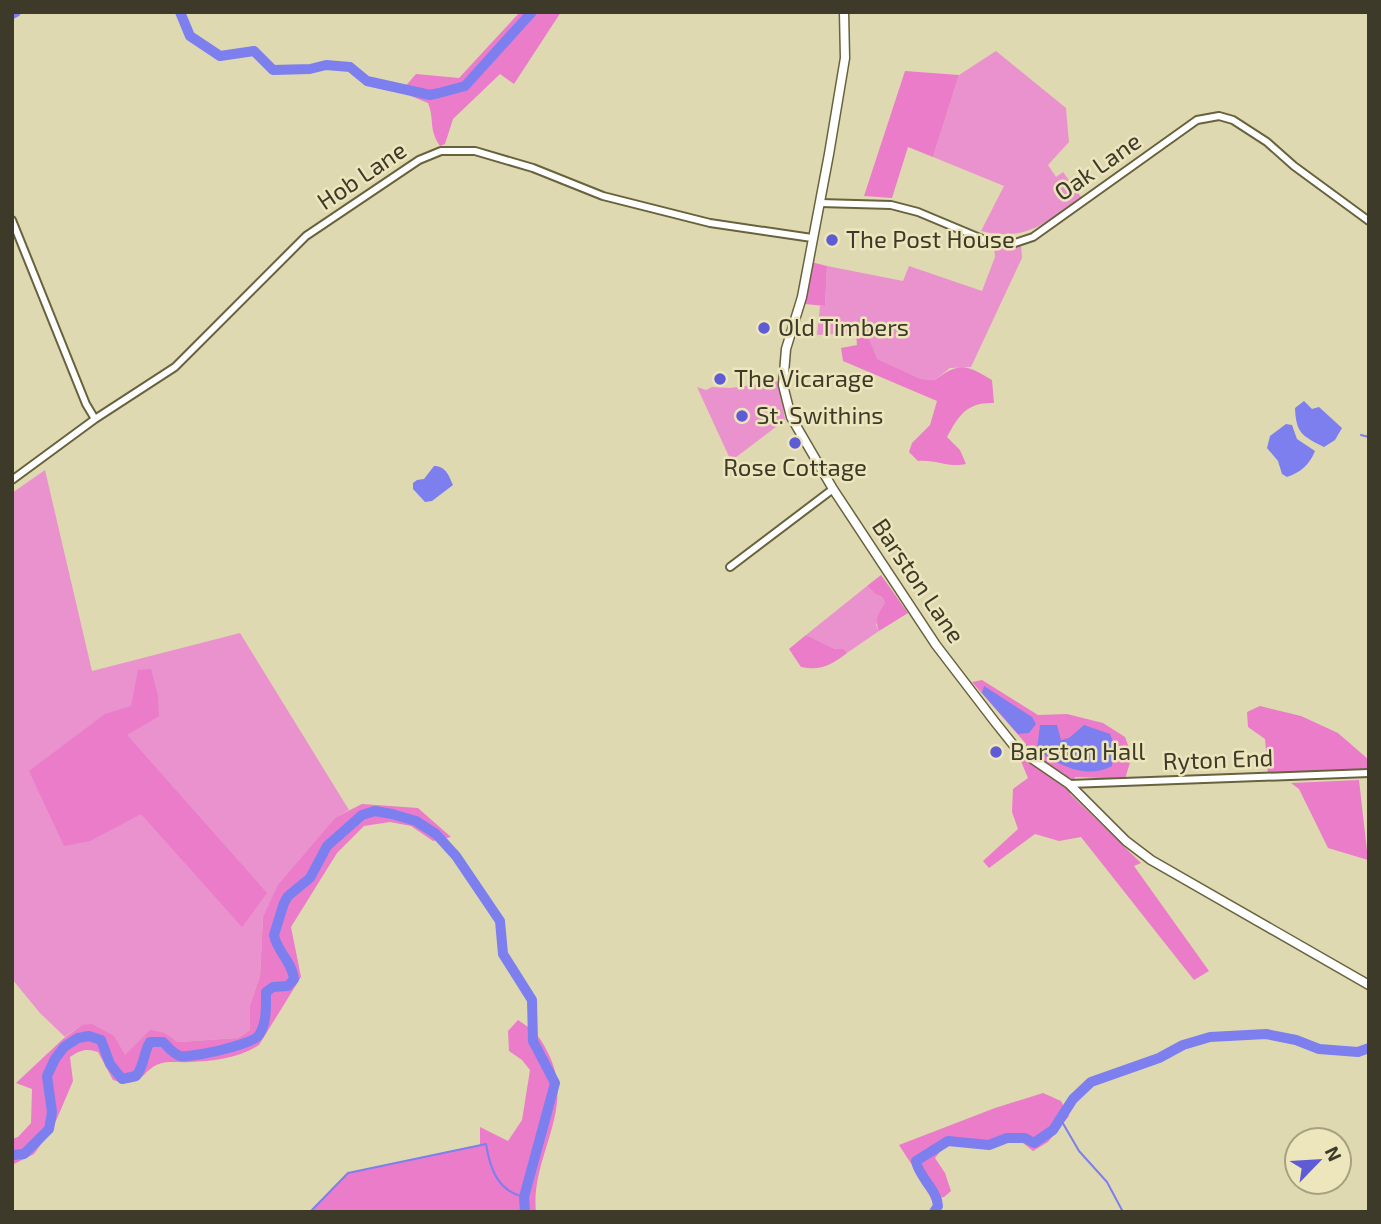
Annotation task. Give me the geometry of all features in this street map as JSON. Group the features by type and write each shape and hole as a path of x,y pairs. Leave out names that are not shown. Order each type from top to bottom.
{"street":[{"name":"Barston Lane","path":"844,12 845,58 820,204 802,297 786,349 783,385 791,417 833,489 936,645 1016,747 1069,784 1126,841 1152,860 1369,985"},
{"name":"Oak Lane","path":"820,204 891,205 918,212 992,243 1015,243 1034,237 1197,120 1219,116 1233,120 1267,142 1294,166 1369,221"},
{"name":"Hob Lane","path":"12,480 95,419 175,367 306,236 390,178 438,151 475,151 533,168 603,196 710,223 812,237"},
{"path":"12,220 86,404 95,419"},
{"path":"730,567 833,489"},
{"name":"Ryton End","path":"1069,784 1369,773"}],"shaded area":[{"path":"520,12 561,12 514,84 500,74 453,119 445,144 440,146 434,134 428,103 411,96 403,89 416,74 459,78"},
{"path":"996,51 1066,108 1069,142 1048,165 1056,177 1063,172 1081,197 1035,228 1011,234 981,231 1004,186 933,157 959,75"},
{"path":"905,71 959,75 933,157 908,147 892,198 864,196"},
{"path":"1021,244 1022,258 971,367 950,368 935,380 921,379 876,359 868,336 856,333 817,335 820,306 825,306 827,266 903,281 909,266 982,291 995,257 994,246"},
{"path":"811,262 827,266 825,306 805,304"},
{"path":"856,333 868,336 877,359 921,379 935,380 951,370 964,367 992,380 994,403 977,405 965,411 947,437 960,450 966,464 918,461 909,452 912,443 930,425 937,401 843,361 841,348 857,345"},
{"path":"779,381 785,420 731,461 697,387 706,390 712,387 730,388"},
{"path":"1304,401 1312,409 1319,407 1342,428 1335,440 1324,447 1305,436 1299,428 1295,408"},
{"path":"1286,424 1292,425 1297,439 1315,451 1304,467 1287,477 1282,474 1278,461 1267,448 1270,436"},
{"path":"434,466 444,470 453,485 432,501 425,502 413,489 413,483 424,479"},
{"path":"45,470 92,671 240,633 349,810 336,817 263,917 260,976 250,1005 250,1030 238,1038 178,1042 165,1033 125,1055 82,1025 65,1037 40,1013 12,979 12,493"},
{"path":"881,575 908,613 879,631 877,620 885,603 882,597 867,586"},
{"path":"867,586 882,597 885,603 876,625 879,631 847,653 844,649 835,649 806,635"},
{"path":"806,635 835,649 844,649 847,653 826,666 801,667 789,649"},
{"path":"151,669 158,696 159,716 127,735 267,893 242,927 141,814 90,841 64,846 29,771 105,714 131,706 138,670"},
{"path":"982,680 1038,715 1067,714 1103,723 1125,737 1132,756 1125,779 1075,777 1070,794 1141,863 1134,866 1209,971 1194,980 1081,837 1059,841 1035,834 989,868 983,861 1018,829 1012,812 1013,789 1028,778 1020,759 1026,744 972,682"},
{"path":"984,686 1032,717 1036,724 1029,733 1018,734 982,693"},
{"path":"1260,706 1301,716 1338,733 1369,760 1369,769 1268,775 1265,739 1248,727 1247,712"},
{"path":"1040,725 1057,725 1061,740 1069,738 1084,725 1110,734 1114,744 1112,766 1092,772 1073,769 1054,761 1037,750"},
{"path":"1359,780 1368,860 1328,848 1299,789 1291,783"},
{"path":"362,804 418,808 451,837 433,841 411,826 390,822 364,826 337,853 291,927 301,977 259,1045 226,1058 162,1063 137,1081 131,1082 113,1080 98,1052 87,1050 77,1053 70,1057 73,1081 53,1128 34,1154 12,1165 12,1139 18,1137 31,1123 32,1089 16,1083 82,1025 92,1024 114,1036 125,1055 150,1030 165,1033 178,1042 238,1038 250,1030 250,1005 260,976 263,917 278,885 336,817"},
{"path":"518,1020 533,1031 549,1055 556,1075 558,1095 539,1172 536,1212 310,1212 348,1173 480,1145 480,1127 508,1141 522,1120 530,1070 509,1051 508,1031"},
{"path":"1043,1093 1061,1101 1069,1116 1048,1142 1033,1151 1013,1135 998,1137 989,1145 948,1142 935,1158 945,1173 951,1191 944,1197 934,1199 899,1145 995,1108"}],"waterway":[{"path":"12,14 16,12"},
{"path":"180,12 190,36 220,56 254,51 273,70 310,69 326,65 350,67 367,81 430,95 465,86 532,12"},
{"path":"1361,435 1369,437"},
{"path":"12,1155 24,1154 49,1129 52,1112 47,1076 64,1047 78,1038 89,1036 101,1040 110,1064 122,1079 136,1076 150,1042 163,1042 175,1054 186,1056 234,1047 259,1035 265,1020 266,992 273,987 288,986 294,979 274,935 284,903 288,896 310,878 327,846 362,815 375,811 416,821 436,834 456,856 500,921 503,954 532,1000 533,1041 555,1083 524,1197 525,1212"},
{"path":"934,1212 938,1206 937,1200 916,1161 948,1141 989,1145 1007,1138 1025,1138 1034,1143 1053,1130 1073,1099 1091,1082 1159,1058 1183,1045 1210,1037 1266,1034 1296,1040 1319,1049 1358,1052 1369,1048"},
{"path":"1061,1120 1079,1151 1107,1182 1123,1212"},
{"path":"310,1212 348,1173 486,1144 497,1178 508,1190 524,1197"}],"place":[{"name":"The Post House","path":"832,240"},
{"name":"Old Timbers","path":"764,328"},
{"name":"The Vicarage","path":"720,379"},
{"name":"St. Swithins","path":"742,416"},
{"name":"Rose Cottage","path":"795,443"},
{"name":"Barston Hall","path":"996,752"}]}
